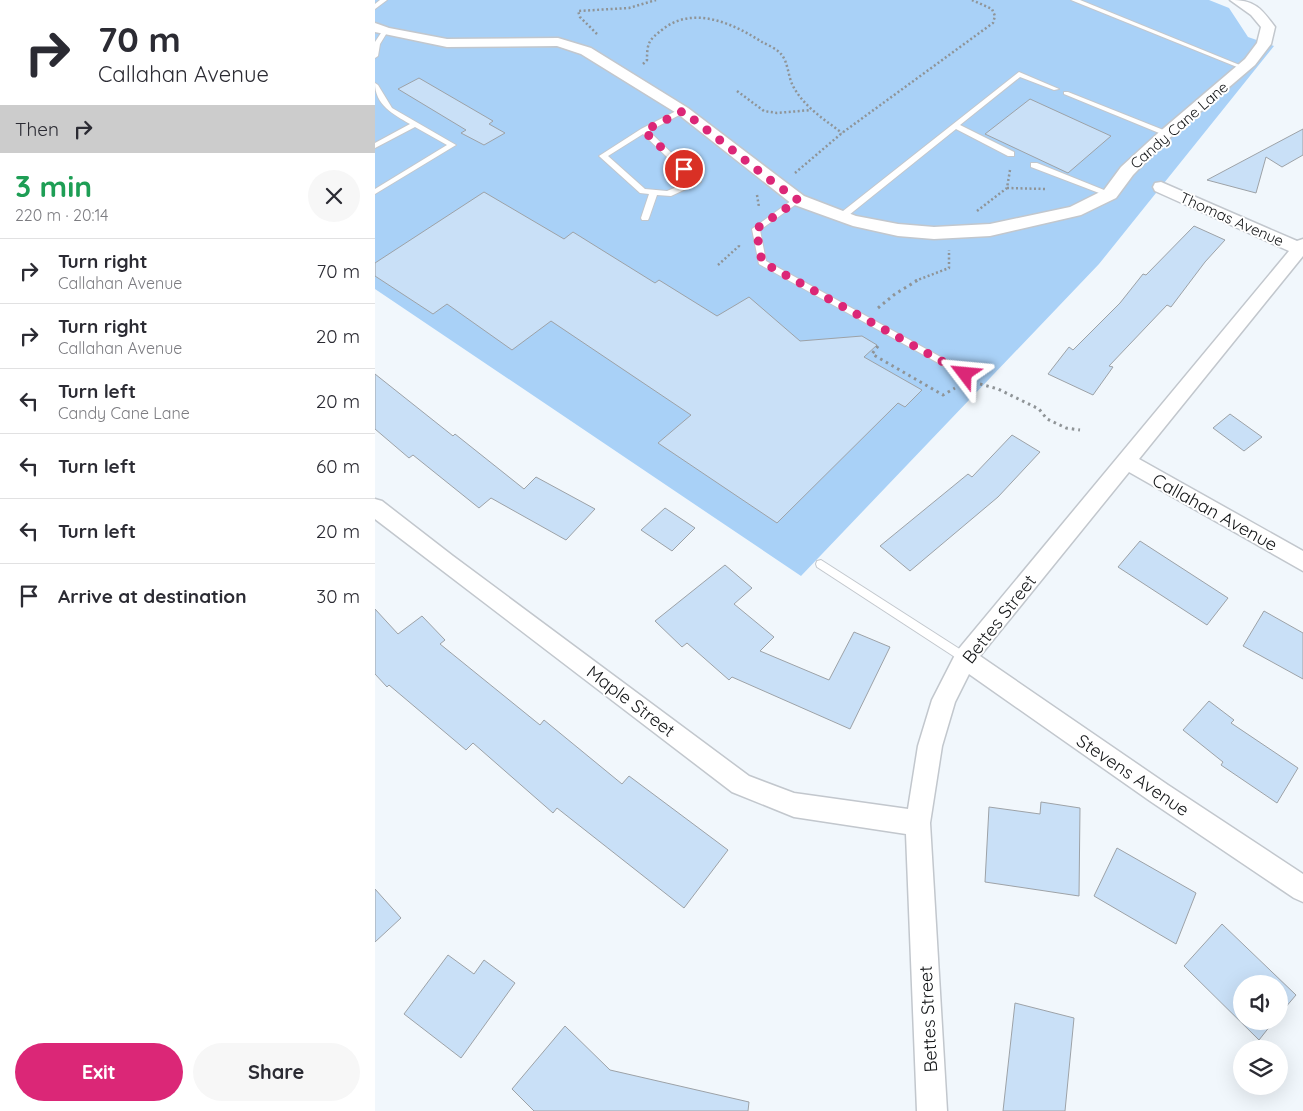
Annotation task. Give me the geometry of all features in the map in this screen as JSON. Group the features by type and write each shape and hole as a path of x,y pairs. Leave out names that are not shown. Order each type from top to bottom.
{"street":[{"name":"Candy Cane Lane","path":"378,36 447,43 558,42 586,51 683,111 798,200 853,221 897,230 934,233 990,230 1075,211 1109,194 1127,171 1167,133 1244,68 1263,44 1268,27 1256,12 1237,0"},
{"name":"Thomas Avenue","path":"1161,187 1302,248"},
{"name":"Bettes Street","path":"932,1111 918,823 930,746 945,700 965,658 1302,248"},
{"name":"Callahan Avenue","path":"1127,462 1303,562"},
{"name":"Maple Street","path":"375,507 445,562 741,784 794,805 918,823"},
{"name":"Stevens Avenue","path":"965,658 1159,793 1303,889"}],"lane":[{"path":"375,7 384,0"},
{"path":"1074,0 1244,68"},
{"path":"375,56 378,36"},
{"path":"841,217 1019,74 1056,89"},
{"path":"375,85 389,109 452,145 375,192"},
{"path":"1066,93 1167,133"},
{"path":"375,104 383,99"},
{"path":"644,131 697,182 668,194 643,191 603,156 644,131 683,111"},
{"path":"375,146 415,124"},
{"path":"956,126 1011,154"},
{"path":"1033,165 1109,194"},
{"path":"645,218 654,192"},
{"path":"798,200 756,229 762,262 965,374"},
{"path":"821,564 965,658"}],"path":[{"path":"598,35 581,17 578,11 629,8 656,0"},
{"path":"798,178 794,174 842,133 993,23 995,16 993,9 972,0"},
{"path":"634,62 643,64 647,60 647,46 653,37 672,22 690,18 717,20 738,26 782,54 793,86 811,110 842,133"},
{"path":"737,91 764,111 777,113 811,110"},
{"path":"969,216 1007,188 1011,169"}],"shaded area":[{"path":"375,0 1209,0 1229,8 1248,37 1274,46 1099,264 801,576 375,289"}],"building":[{"path":"419,78 493,121 489,124 505,133 484,145 461,133 466,130 398,89"},
{"path":"1030,99 1111,136 1068,173 985,134"},
{"path":"1303,129 1303,155 1282,167 1266,157 1256,193 1207,180"},
{"path":"484,192 564,239 573,232 655,283 659,280 717,316 749,297 800,341 862,336 877,345 864,357 922,390 905,407 898,403 777,523 658,443 691,415 551,321 512,350 447,304 433,314 375,276 375,263"},
{"path":"1194,226 1225,240 1205,262 1171,307 1167,305 1109,366 1113,367 1093,395 1048,374 1069,347 1073,350 1120,303 1143,274 1146,275"},
{"path":"375,374 524,489 536,477 595,509 566,540 491,498 479,508 413,455 409,458 375,429"},
{"path":"1230,414 1262,437 1244,451 1213,428"},
{"path":"1012,435 1040,452 998,497 910,571 880,546 968,474 972,477"},
{"path":"665,508 695,528 672,551 641,530"},
{"path":"1140,541 1228,598 1207,625 1118,567"},
{"path":"725,565 752,588 734,604 774,637 760,651 829,680 854,632 890,647 850,729 732,677 729,680 687,643 682,647 655,621"},
{"path":"375,609 398,634 422,616 445,640 440,644 540,725 544,720 622,784 629,776 728,850 684,908 557,808 553,813 473,743 466,750 389,685 387,687 375,674"},
{"path":"1264,611 1303,633 1303,679 1243,646"},
{"path":"1209,701 1234,720 1231,723 1298,768 1277,803 1221,765 1223,762 1183,730"},
{"path":"1041,802 1080,808 1079,896 985,882 989,807 1040,814"},
{"path":"1117,848 1196,893 1176,944 1094,896"},
{"path":"375,889 401,918 375,942"},
{"path":"1222,924 1275,975 1233,975 1233,1014 1184,966"},
{"path":"448,955 474,974 484,960 515,983 461,1058 404,1014"},
{"path":"1288,987 1296,995 1288,1004"},
{"path":"1015,1003 1074,1018 1065,1111 1003,1111"},
{"path":"565,1026 610,1070 749,1102 748,1111 534,1111 512,1089"},
{"path":"1249,1030 1267,1030 1259,1040"}],"route":[{"path":"684,169 644,131 683,111 798,200 756,229 762,262 965,374"}]}
